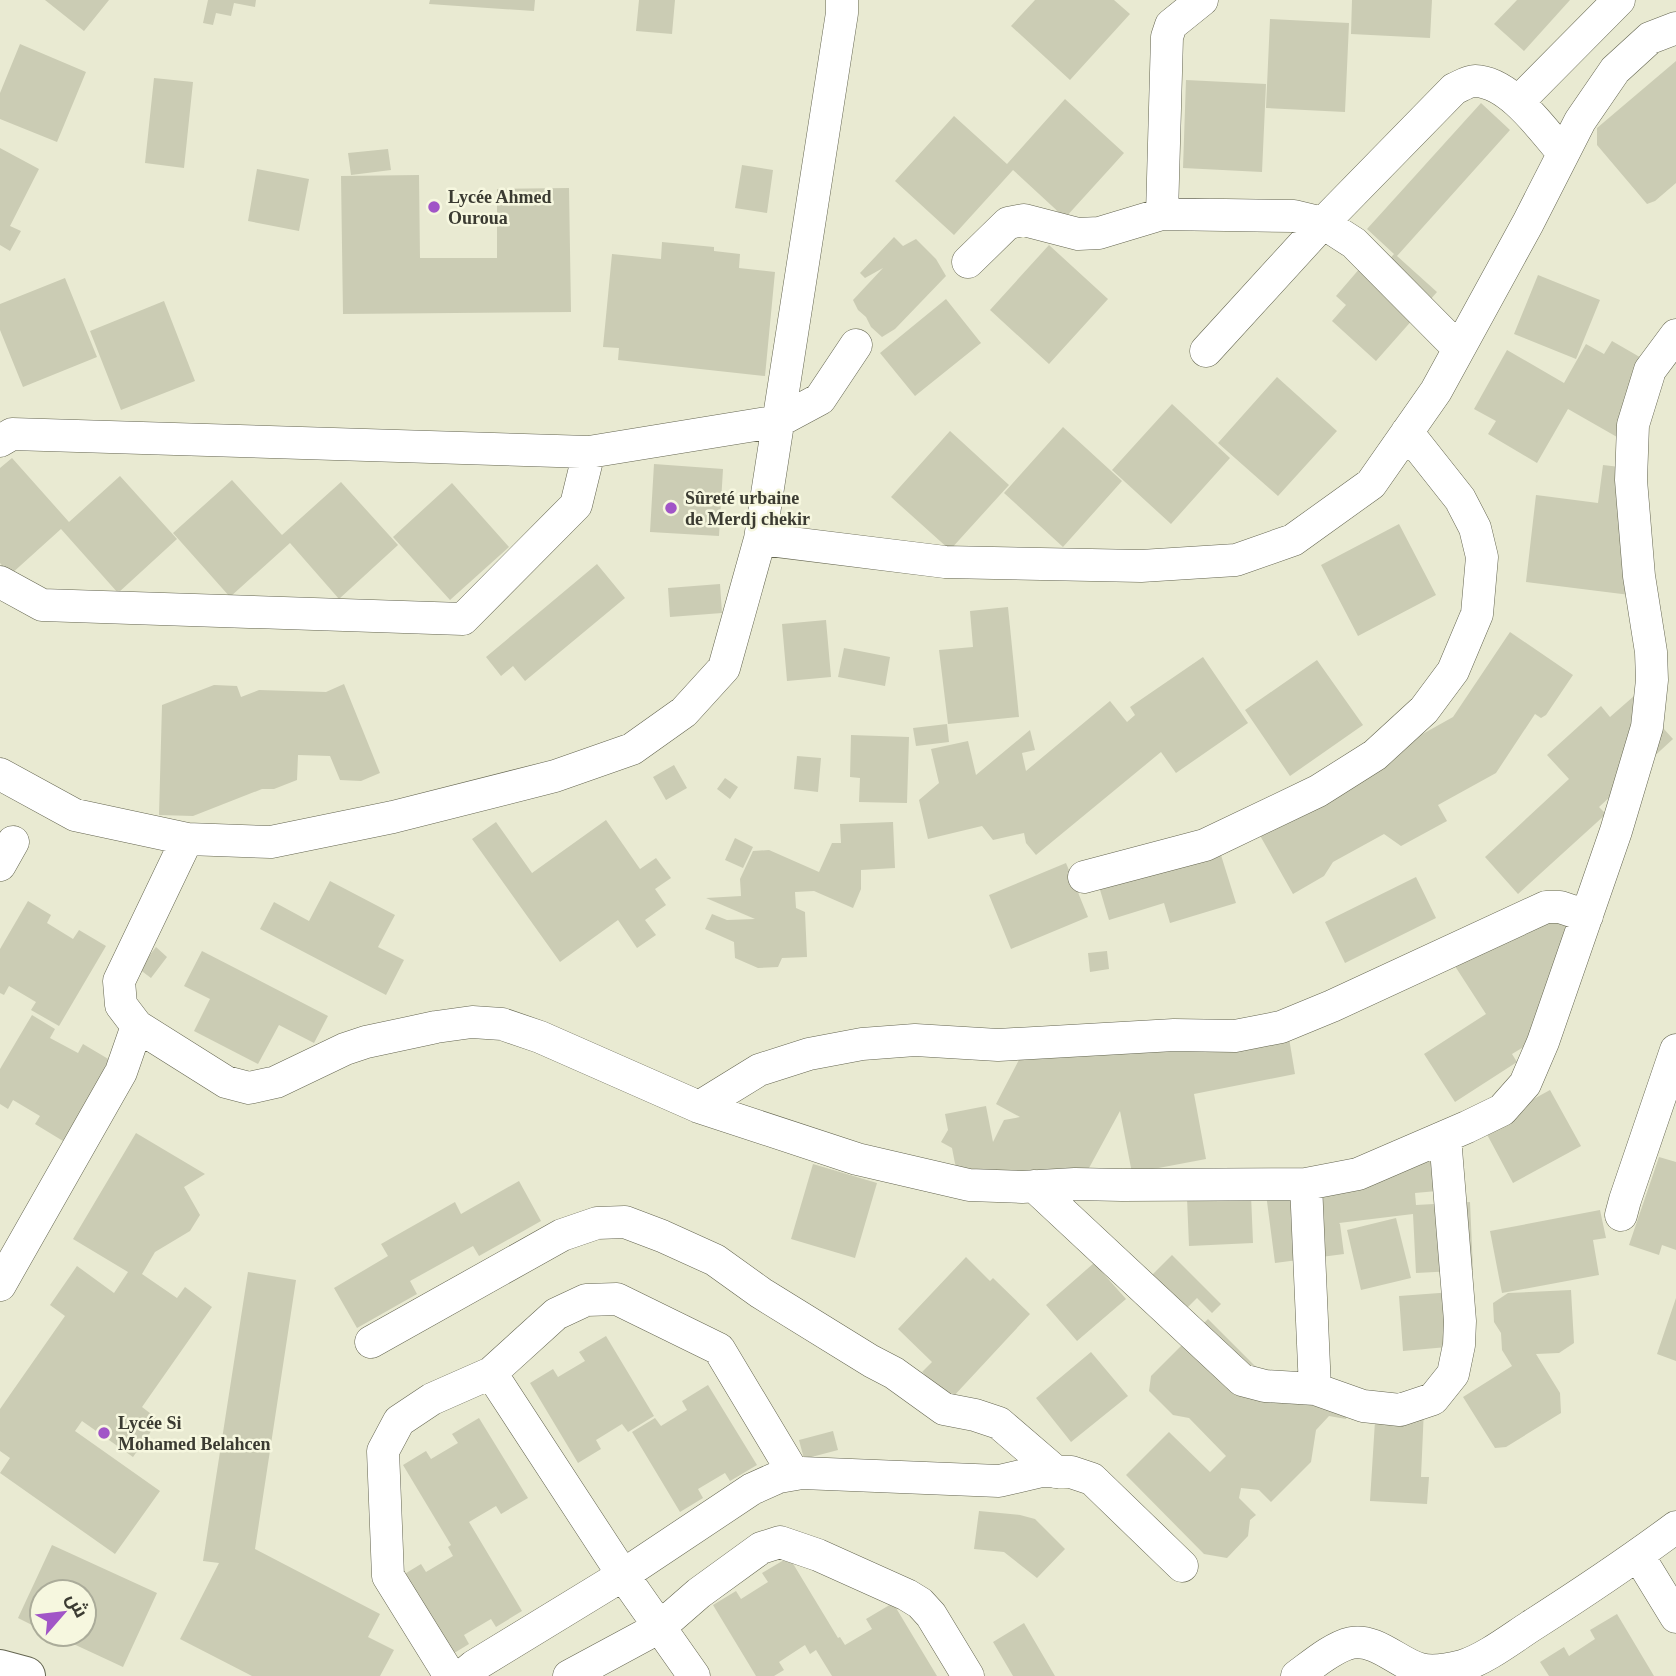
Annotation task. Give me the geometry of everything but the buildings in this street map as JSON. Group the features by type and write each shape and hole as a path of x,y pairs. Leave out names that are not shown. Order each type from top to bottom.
{"street":[{"path":"0,774 75,815 187,839 271,842 393,817 555,776 632,749 684,712 724,668 760,539 842,0"},
{"path":"1162,214 1167,37 1171,25 1202,0"},
{"path":"1518,102 1619,0"},
{"path":"760,539 945,562 1141,566 1236,560 1293,540 1371,484 1436,391 1528,223 1580,121 1615,70 1650,38 1676,28"},
{"path":"1206,351 1323,223 1454,89 1473,81 1494,85 1518,102 1563,153"},
{"path":"968,262 1008,223 1024,220 1079,234 1099,233 1162,214 1294,216 1323,223 1354,243 1459,349"},
{"path":"187,839 118,981 121,1004 137,1026 226,1082 249,1088 276,1082 345,1049 436,1027 472,1022 502,1024 540,1037 699,1107 857,1159 969,1185 1306,1184 1358,1174 1503,1110 1525,1084 1543,1042 1616,831 1647,727 1652,680 1651,652 1639,576 1631,480 1633,425 1650,370 1676,335"},
{"path":"0,441 12,434 589,452 779,421 820,399 856,345"},
{"path":"1084,877 1205,845 1318,791 1375,755 1424,710 1454,671 1477,614 1482,557 1475,528 1460,499 1407,432"},
{"path":"0,582 42,605 463,619 576,505 589,452"},
{"path":"699,1107 759,1070 809,1054 862,1044 915,1040 998,1045 1174,1035 1235,1036 1281,1027 1546,907 1560,907 1587,916"},
{"path":"0,1285 9,1249 121,1072 137,1026"},
{"path":"1621,1215 1676,1051"},
{"path":"1034,1186 1242,1380 1265,1386 1315,1389 1363,1406 1400,1410 1433,1399 1453,1374 1459,1345 1460,1321 1445,1137"},
{"path":"1306,1184 1315,1389"},
{"path":"371,1342 562,1235 597,1223 625,1222 715,1260 761,1293 894,1373 944,1409 999,1423 1056,1472"},
{"path":"450,1676 388,1576 383,1451 399,1421 432,1399 491,1373 556,1314 586,1300 617,1298 719,1349 794,1474"},
{"path":"491,1373 623,1576 694,1676"},
{"path":"462,1676 474,1666 623,1576 752,1489 779,1477 794,1474 999,1481 1042,1471 1071,1472 1092,1479 1182,1566"},
{"path":"1297,1676 1328,1653 1351,1643 1367,1643 1420,1669 1440,1670 1464,1665 1534,1625 1676,1527"},
{"path":"569,1676 660,1627 699,1593 761,1548 780,1542 818,1555 920,1603 931,1615 968,1676"},
{"path":"1638,1555 1676,1616"},
{"path":"0,1669 26,1676"}],"place":[{"name":"Lycée Ahmed Ouroua","path":"434,207"},
{"name":"Sûreté urbaine de Merdj chekir","path":"671,508"},
{"name":"Lycée Si Mohamed Belahcen","path":"104,1433"}]}
